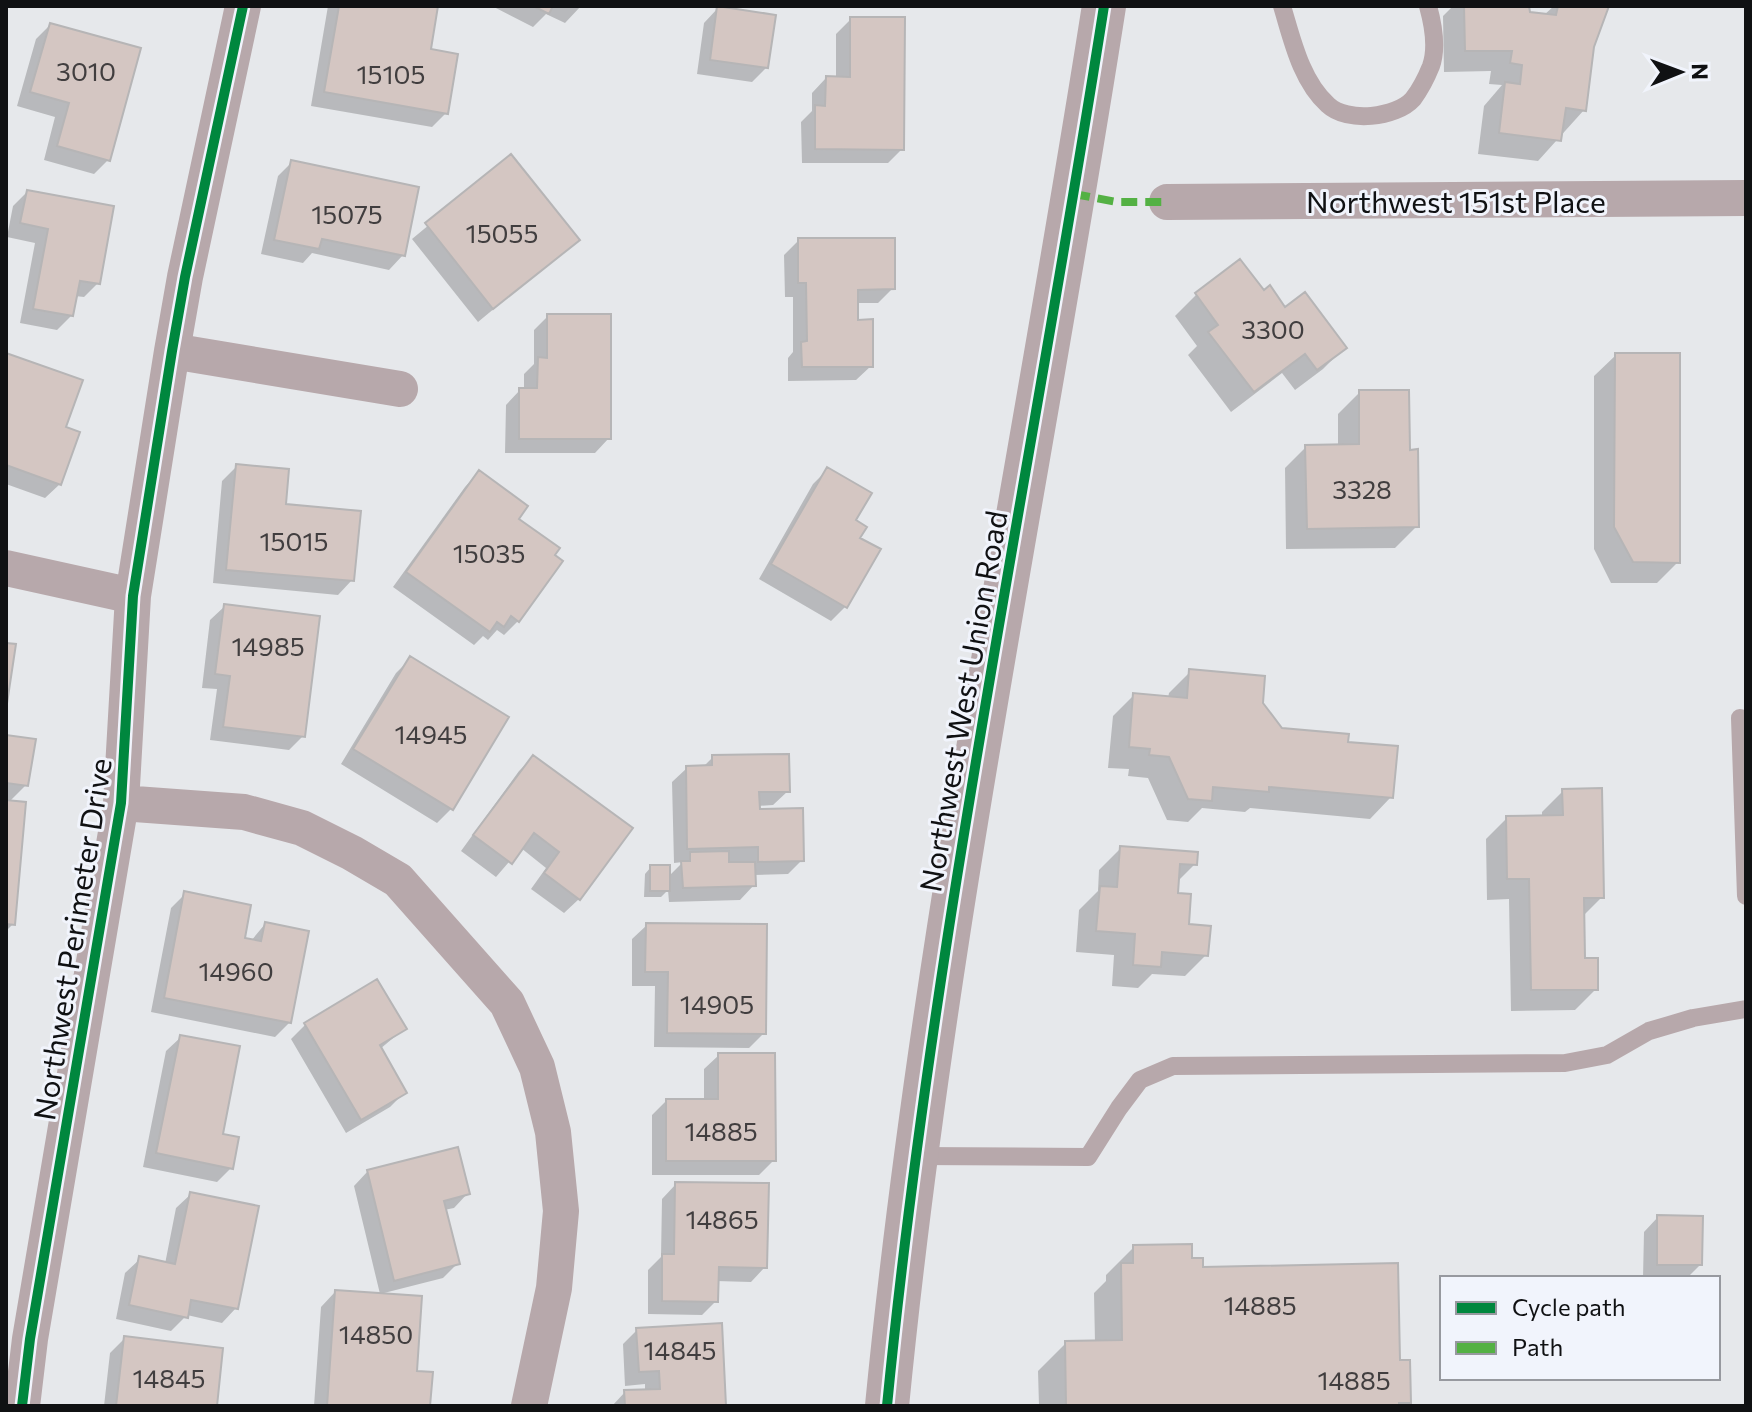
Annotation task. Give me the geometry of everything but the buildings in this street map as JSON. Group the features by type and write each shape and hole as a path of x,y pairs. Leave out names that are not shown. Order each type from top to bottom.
{"street":[{"name":"Northwest West Union Road","path":"887,1406 915,1156 957,863 1104,6"},
{"name":"Northwest Perimeter Drive","path":"22,1406 18,1337 121,803 133,596 185,277 240,7"},
{"name":"Northwest 151st Place","path":"1167,202 1746,198"},
{"path":"172,351 400,389"},
{"path":"6,568 133,596"},
{"path":"121,803 244,812 302,828 352,853 398,880 507,1003 537,1067 553,1132 561,1211 554,1288 529,1406"}],"lane":[{"path":"1282,6 1297,56 1314,90 1330,108 1356,116 1380,116 1412,100 1432,65 1433,27 1428,6"},
{"path":"1740,718 1746,896"},
{"path":"915,1156 1088,1157 1140,1080 1173,1066 1565,1063 1607,1055 1649,1031 1693,1018 1746,1009"}],"marked path":[{"path":"1074,194 1117,202 1167,202"}],"cycle path":[{"path":"22,1406 30,1339 121,803 133,596 185,277 243,6"},
{"path":"887,1406 930,1054 957,879 1104,6"}]}
